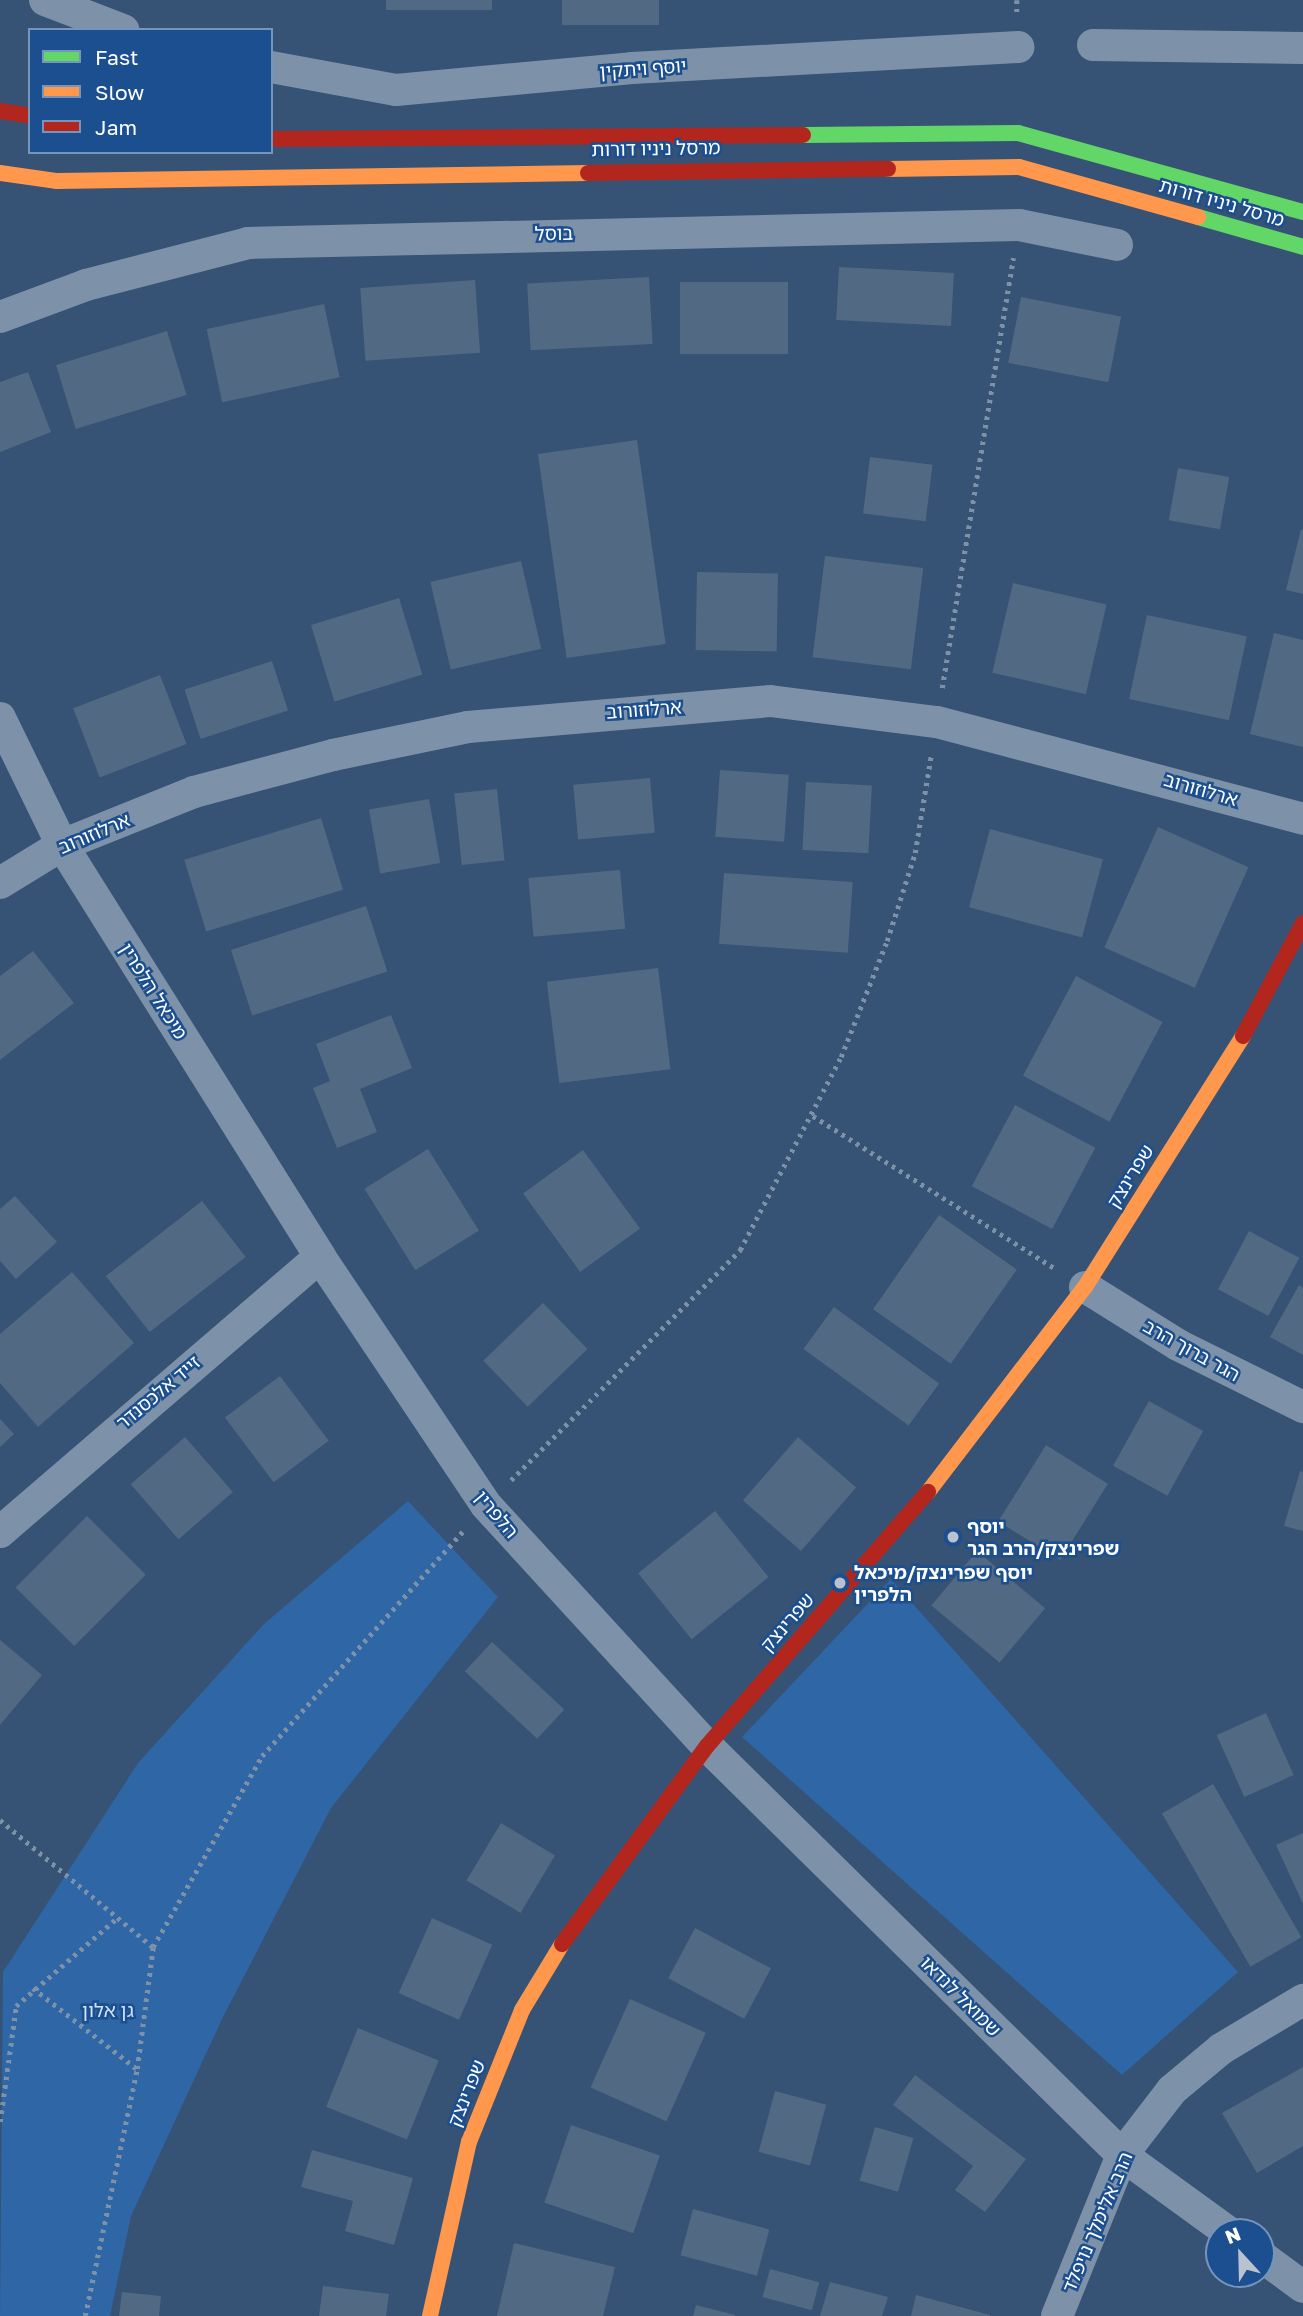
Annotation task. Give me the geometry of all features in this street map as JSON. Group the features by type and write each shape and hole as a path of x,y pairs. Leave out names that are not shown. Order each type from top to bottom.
{"street":[{"path":"45,0 118,28"},
{"path":"1093,45 1303,48"},
{"name":"יוסף ויתקין","path":"273,67 396,90 632,68 1018,47"},
{"path":"0,111 28,116"},
{"name":"מרסל ניניו דורות","path":"273,139 1018,133 1303,212"},
{"name":"מרסל ניניו דורות","path":"0,173 57,181 1019,167 1303,247"},
{"name":"בוסל","path":"0,317 86,285 248,243 1019,225 1117,245"},
{"name":"ארלוזורוב","path":"0,883 62,845 194,792 468,727 770,701 937,722 1303,819"},
{"name":"מיכאל הלפרין","path":"0,718 62,845 320,1257"},
{"name":"שפרינצק","path":"430,2316 469,2142 522,2010 572,1928 707,1746 924,1497 1085,1287 1235,1051 1303,923"},
{"name":"הלפרין","path":"320,1257 486,1505 707,1746"},
{"name":"זייד אלכסנדר","path":"0,1532 320,1257"},
{"name":"הגר ברוך הרב","path":"1085,1287 1178,1345 1303,1407"},
{"name":"שמואל לנדאו","path":"707,1746 1122,2155 1209,2218"},
{"name":"הרב אלימלך נויפלד","path":"1057,2316 1122,2155 1172,2090 1221,2049 1303,2000"},
{"path":"1275,2266 1303,2287"}],"path":[{"path":"85,2316 137,2069 153,1947 262,1756 486,1505 740,1250 812,1116 887,941 915,853 1019,225"},
{"path":"812,1116 1085,1287"},
{"path":"0,1820 153,1947"},
{"path":"0,2122 16,2006 33,1988 116,1919"},
{"path":"33,1988 137,2069"}],"green space":[{"name":"גן אלון","path":"408,1501 498,1597 331,1808 223,2017 131,2216 110,2316 0,2316 3,1972 138,1763 264,1624"},
{"path":"891,1579 1238,1972 1122,2075 742,1737"}],"building":[{"path":"386,0 492,0 492,10 386,10"},
{"path":"562,0 659,0 659,25 562,25"},
{"path":"839,267 954,273 951,326 836,320"},
{"path":"649,277 653,344 531,350 527,283"},
{"path":"475,280 480,353 365,361 360,288"},
{"path":"680,282 788,282 788,354 680,354"},
{"path":"1021,297 1121,316 1108,382 1008,363"},
{"path":"324,304 340,377 222,402 207,329"},
{"path":"167,331 187,395 76,429 56,365"},
{"path":"28,372 51,432 0,452 0,382"},
{"path":"637,440 666,644 567,658 538,454"},
{"path":"870,457 933,465 926,521 863,514"},
{"path":"1178,468 1229,477 1220,529 1169,520"},
{"path":"1301,529 1303,530 1303,594 1286,590"},
{"path":"825,556 923,568 911,669 813,657"},
{"path":"521,561 541,649 451,670 430,582"},
{"path":"697,572 778,573 777,651 696,650"},
{"path":"1013,583 1107,605 1086,694 992,673"},
{"path":"399,598 422,675 334,701 311,625"},
{"path":"1147,615 1247,636 1229,720 1129,699"},
{"path":"1274,633 1303,640 1303,747 1250,734"},
{"path":"272,661 288,710 201,739 185,689"},
{"path":"160,675 187,744 100,777 73,708"},
{"path":"720,770 789,775 784,842 715,837"},
{"path":"650,778 655,833 578,840 573,785"},
{"path":"806,782 872,785 868,853 802,850"},
{"path":"497,789 505,861 462,865 454,793"},
{"path":"429,799 440,863 380,874 369,810"},
{"path":"321,818 343,890 206,932 184,860"},
{"path":"1158,827 1248,867 1195,988 1104,948"},
{"path":"990,829 1103,859 1082,938 969,907"},
{"path":"620,870 625,929 533,937 528,878"},
{"path":"724,873 853,882 848,953 719,944"},
{"path":"366,906 387,972 252,1016 231,950"},
{"path":"33,951 74,1003 0,1060 0,976"},
{"path":"658,968 670,1069 559,1083 547,982"},
{"path":"1076,976 1163,1022 1109,1122 1023,1076"},
{"path":"391,1015 412,1068 360,1089 377,1132 337,1148 313,1088 330,1081 316,1044"},
{"path":"1015,1105 1095,1148 1052,1229 972,1186"},
{"path":"428,1149 479,1230 415,1270 364,1189"},
{"path":"583,1150 640,1228 580,1272 523,1193"},
{"path":"15,1196 57,1242 16,1279 0,1261 0,1209"},
{"path":"202,1201 246,1257 150,1332 106,1276"},
{"path":"939,1215 1017,1269 951,1364 873,1309"},
{"path":"1249,1231 1299,1258 1268,1316 1218,1289"},
{"path":"72,1272 134,1343 38,1427 0,1383 0,1334"},
{"path":"1299,1285 1303,1288 1303,1355 1270,1337"},
{"path":"543,1303 587,1349 528,1407 483,1361"},
{"path":"834,1307 939,1383 909,1425 803,1349"},
{"path":"280,1376 329,1441 274,1482 225,1418"},
{"path":"1149,1401 1203,1431 1167,1496 1113,1466"},
{"path":"0,1419 14,1434 0,1447"},
{"path":"185,1437 233,1492 179,1539 131,1484"},
{"path":"798,1437 856,1488 801,1551 743,1500"},
{"path":"1046,1445 1108,1484 1060,1560 998,1521"},
{"path":"1300,1471 1303,1472 1303,1531 1284,1526"},
{"path":"715,1511 768,1577 692,1639 638,1573"},
{"path":"87,1516 146,1575 74,1646 16,1587"},
{"path":"977,1551 1045,1608 1000,1663 931,1605"},
{"path":"0,1640 42,1675 0,1725"},
{"path":"492,1642 564,1710 537,1739 465,1671"},
{"path":"1266,1713 1294,1775 1244,1797 1217,1735"},
{"path":"1213,1784 1302,1937 1250,1967 1162,1814"},
{"path":"501,1823 555,1855 520,1913 466,1880"},
{"path":"1303,1833 1303,1904 1276,1845"},
{"path":"432,1918 492,1945 459,2020 399,1993"},
{"path":"695,1928 771,1968 744,2019 668,1978"},
{"path":"630,1999 706,2033 666,2121 591,2088"},
{"path":"358,2028 439,2061 407,2139 326,2107"},
{"path":"1303,2067 1303,2146 1257,2173 1222,2113"},
{"path":"915,2075 1026,2159 985,2212 955,2190 973,2166 893,2105"},
{"path":"775,2091 826,2105 810,2166 759,2152"},
{"path":"571,2125 660,2156 633,2233 544,2203"},
{"path":"875,2127 913,2138 898,2192 860,2181"},
{"path":"312,2150 413,2178 394,2245 345,2231 353,2201 301,2187"},
{"path":"693,2209 769,2229 757,2276 681,2255"},
{"path":"514,2243 615,2267 603,2316 497,2316"},
{"path":"770,2269 819,2282 812,2310 762,2297"},
{"path":"830,2282 888,2297 882,2316 820,2316"},
{"path":"323,2286 389,2294 386,2316 319,2316"},
{"path":"122,2292 161,2296 159,2316 119,2316"},
{"path":"916,2295 990,2315 990,2316 911,2316"},
{"path":"696,2305 735,2315 693,2316"}],"traffic: fast":[{"path":"803,135 1018,133 1303,212"},
{"path":"1198,217 1303,247"}],"traffic: slow":[{"path":"888,169 1019,167 1198,217"},
{"path":"0,173 57,181 588,173"},
{"path":"928,1492 1085,1287 1243,1036"},
{"path":"430,2316 469,2142 522,2010 562,1944"}],"traffic: jam":[{"path":"0,111 28,116"},
{"path":"273,139 803,135"},
{"path":"588,173 888,169"},
{"path":"1243,1036 1303,923"},
{"path":"562,1944 707,1746 928,1492"}],"place":[{"name":"יוסף שפרינצק/הרב הגר","path":"953,1537"},
{"name":"יוסף שפרינצק/מיכאל הלפרין","path":"840,1583"}]}
